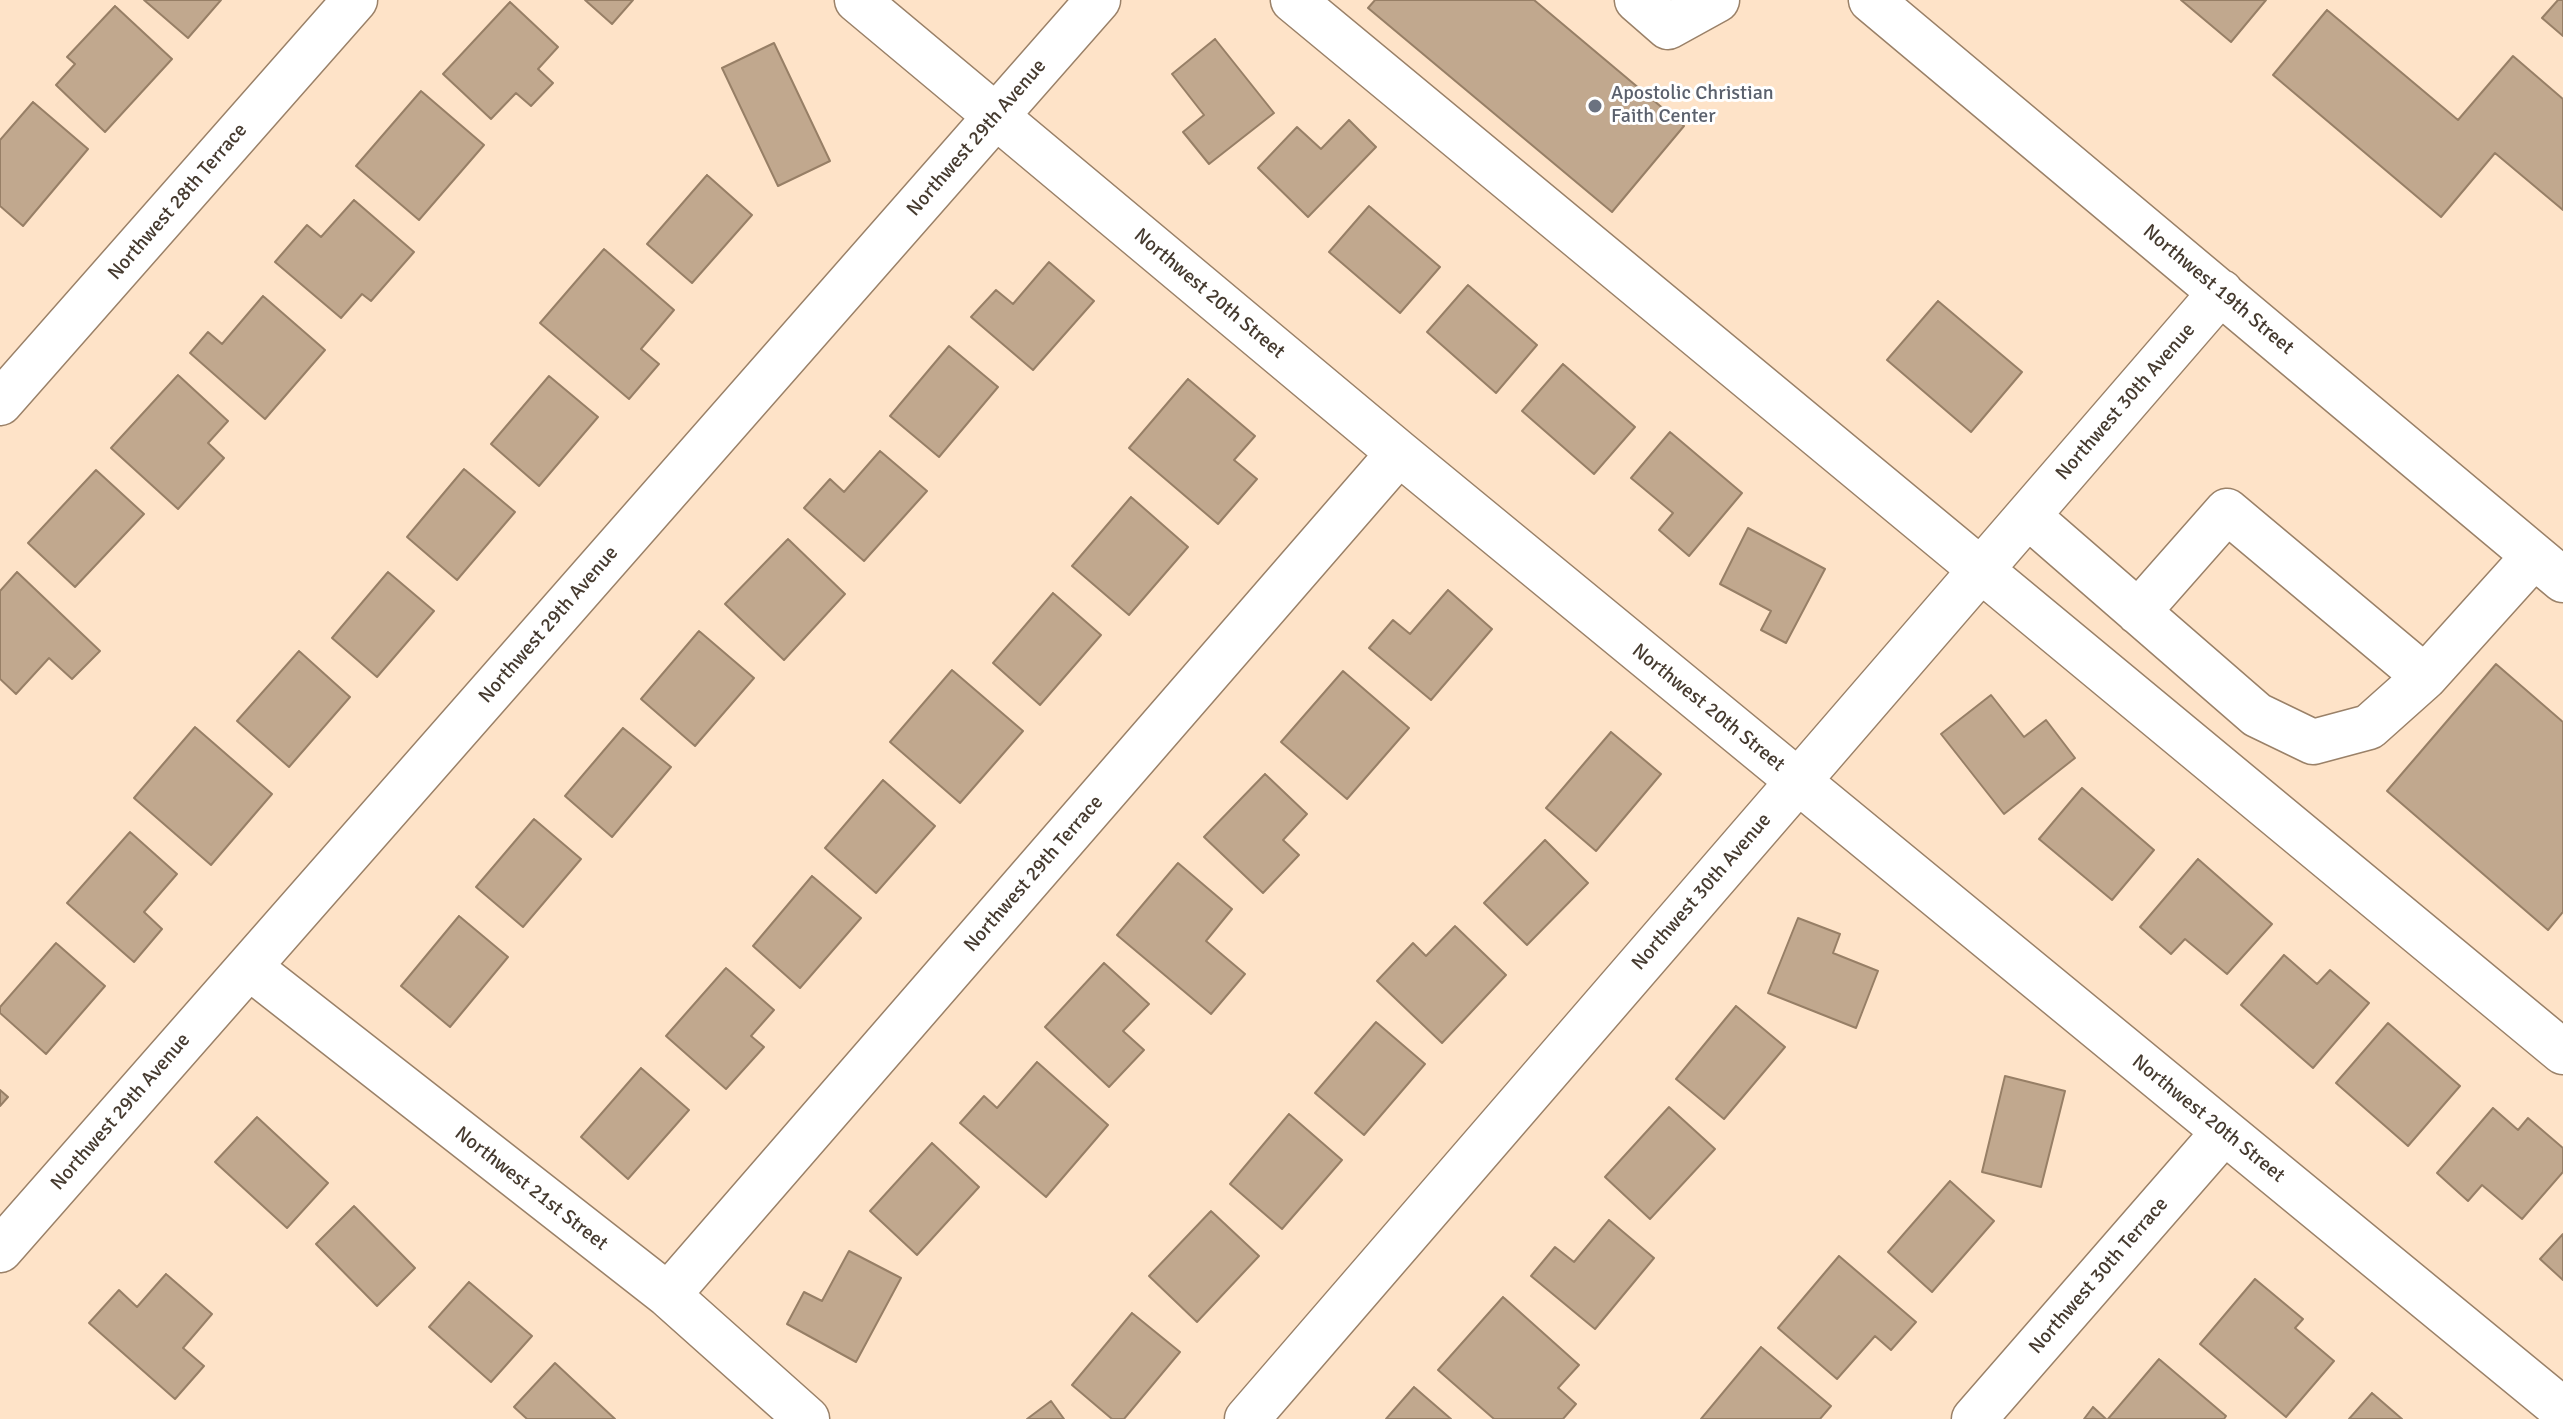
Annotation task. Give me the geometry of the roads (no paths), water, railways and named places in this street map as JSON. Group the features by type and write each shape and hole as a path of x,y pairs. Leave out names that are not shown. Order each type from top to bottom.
{"street":[{"name":"Northwest 28th Terrace","path":"0,403 355,0"},
{"name":"Northwest 20th Street","path":"857,0 1399,453 2563,1410"},
{"name":"Northwest 29th Avenue","path":"0,1250 1098,0"},
{"path":"1293,0 2563,1052"},
{"path":"1637,0 1668,27 1717,0"},
{"name":"Northwest 19th Street","path":"1871,0 2548,568"},
{"name":"Northwest 30th Avenue","path":"1247,1419 2221,292"},
{"name":"Northwest 29th Terrace","path":"668,1295 1399,453"},
{"path":"2138,612 2227,511 2425,677"},
{"path":"2028,516 2257,715 2313,742 2369,727 2548,568"},
{"name":"Northwest 21st Street","path":"249,967 668,1295 807,1419"},
{"name":"Northwest 30th Terrace","path":"1974,1419 2224,1132"}],"place":[{"name":"Apostolic Christian Faith Center","path":"1595,106"}]}
